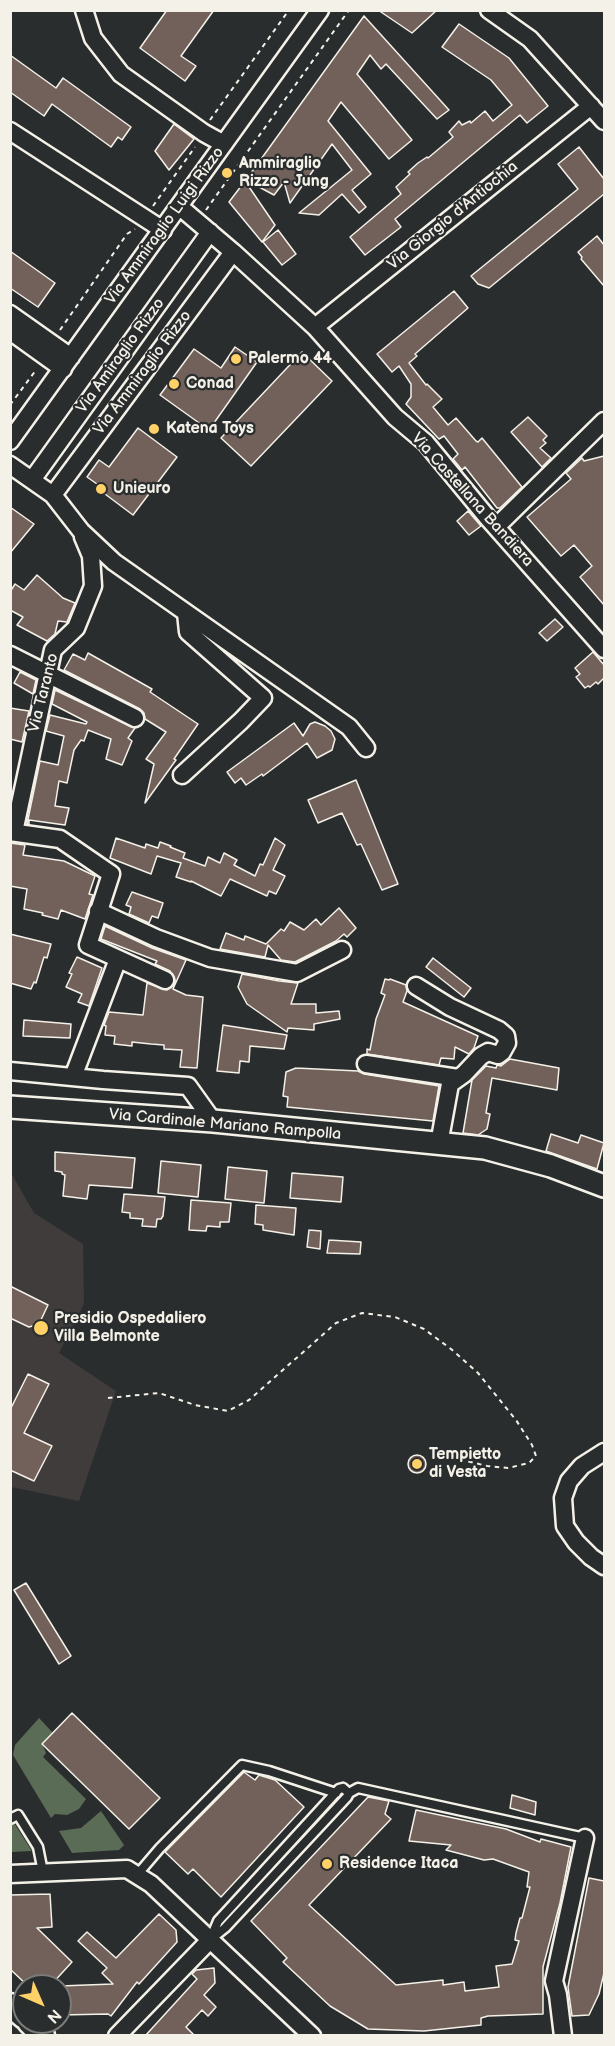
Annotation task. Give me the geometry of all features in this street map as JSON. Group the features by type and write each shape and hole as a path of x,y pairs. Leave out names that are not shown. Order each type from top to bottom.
{"street":[{"path":"84,10 93,38 121,74 204,133 224,144"},
{"name":"Via Ammiraglio Luigi Rizzo","path":"10,441 320,10"},
{"path":"489,10 530,39 604,121"},
{"name":"Via Giorgio d'Antiochia","path":"315,327 591,106"},
{"path":"10,131 163,230"},
{"name":"Via Castellana Bandiera","path":"180,207 315,327 395,417 426,443 496,527 604,649"},
{"name":"Via Amiraglio Rizzo","path":"32,480 210,232"},
{"name":"Via Ammiraglio Rizzo","path":"53,495 233,252"},
{"path":"10,314 67,363"},
{"path":"10,331 67,363"},
{"path":"496,527 604,421"},
{"path":"10,465 53,495 81,531 114,562 349,727 366,748"},
{"name":"Via Taranto","path":"12,832 52,650 76,628 93,586 91,556 81,531"},
{"path":"182,775 263,698 188,632 186,613"},
{"path":"10,655 135,718"},
{"path":"12,832 60,839 111,874 88,945 165,980"},
{"path":"98,911 156,938 210,958 297,974 342,951"},
{"path":"73,1077 118,958"},
{"path":"416,986 506,1036 507,1042 498,1055 488,1052 450,1084 439,1144"},
{"path":"366,1064 458,1078"},
{"path":"10,1071 188,1086 213,1121"},
{"name":"Via Cardinale Mariano Rampolla","path":"10,1107 213,1121 485,1148 551,1166 604,1186"},
{"path":"604,1452 582,1466 569,1481 563,1498 565,1526 576,1542 604,1566"},
{"path":"563,2036 554,1981 585,1838"},
{"path":"10,1874 127,1869 151,1884 312,2036"},
{"path":"117,2036 210,1940"}],"lane":[{"path":"137,1875 160,1848 242,1765 336,1793"},
{"path":"210,1940 218,1921 336,1793 343,1788 349,1793"},
{"path":"210,1940 225,1928 349,1793 358,1788 585,1838"},
{"path":"10,1819 18,1815 38,1847 43,1872"}],"path":[{"path":"108,1398 159,1393 195,1405 228,1411 249,1400 336,1323 362,1313 395,1317 424,1329 478,1373 516,1420 532,1445 536,1456 528,1463 508,1468 487,1466 430,1452"}],"shaded area":[{"name":"Presidio Ospedaliero Villa Belmonte","path":"10,1171 34,1213 83,1244 84,1304 59,1353 116,1391 79,1501 11,1487"}],"green space":[{"path":"39,1718 53,1733 42,1744 46,1753 43,1757 86,1799 79,1809 67,1815 55,1814 51,1818 13,1755 15,1745"},
{"path":"101,1811 124,1845 119,1850 72,1853 59,1831 81,1828"},
{"path":"14,1823 32,1851 11,1852 11,1825"}],"building":[{"path":"167,10 214,10 181,56 196,66 185,81 140,48"},
{"path":"378,10 437,10 412,33"},
{"path":"364,16 449,110 437,119 386,64 381,69 370,55 357,74 412,140 389,159 341,102 328,121 371,174 352,190 366,207 359,213 342,194 319,215 299,213 352,170 332,144 290,203 284,182 274,195 246,180"},
{"path":"459,24 509,58 548,106 527,123 520,115 395,219 401,227 365,255 350,237 401,194 396,187 410,174 408,172 453,137 449,132 459,121 462,125 470,121 471,123 485,111 493,121 512,105 491,80 442,47"},
{"path":"10,55 56,88 63,78 131,127 122,140 118,137 111,147 52,104 44,116 10,92"},
{"path":"174,124 194,139 169,170 155,151"},
{"path":"579,147 604,179 604,194 489,288 478,284 471,276 578,189 558,164"},
{"path":"245,181 275,225 262,242 229,202"},
{"path":"278,230 296,254 282,265 263,242"},
{"path":"597,236 604,245 604,286 581,259 578,252"},
{"path":"10,251 55,283 38,307 10,288"},
{"path":"454,291 468,308 415,354 417,356 409,363 426,385 442,399 433,407 448,425 456,418 476,441 482,438 522,487 500,508 497,508 465,467 462,470 453,459 458,454 444,436 439,439 406,404 411,397 411,384 399,366 392,372 377,354"},
{"path":"235,347 257,362 209,430 160,395 194,349 221,368"},
{"path":"302,352 332,381 251,466 221,438"},
{"path":"528,417 547,436 543,440 546,443 540,448 551,458 542,467 511,432"},
{"path":"138,428 177,457 133,515 97,488 97,484 87,477 99,460 109,467"},
{"path":"604,456 604,605 580,577 592,566 574,545 561,556 527,517 571,479 566,473 582,458 584,461"},
{"path":"10,507 34,524 10,553"},
{"path":"468,511 481,526 469,535 457,521"},
{"path":"37,575 63,598 75,603 67,622 58,621 55,634 47,641 17,625 23,617 10,610 10,592 15,584 24,590"},
{"path":"555,619 563,627 547,641 539,633"},
{"path":"593,652 604,665 604,678 598,684 596,682 585,688 576,677 580,674 575,668"},
{"path":"88,653 152,689 150,692 198,724 145,803 154,764 146,759 166,732 145,719 140,709 64,670 73,654 85,660"},
{"path":"20,672 36,680 33,694 14,683"},
{"path":"55,690 135,728 128,738 132,741 122,765 106,759 111,739 88,730 84,741 81,740 74,750 67,783 59,781 55,806 69,808 65,825 29,820 27,824 40,761 58,765 64,736 46,731 50,715 86,724 87,722 52,704"},
{"path":"10,708 29,711 22,742 10,739"},
{"path":"315,722 331,731 335,739 332,750 317,758 307,743 263,776 262,774 246,785 241,778 235,783 227,772 294,723 303,736 310,724"},
{"path":"356,780 398,884 382,890 361,844 357,845 342,813 318,823 308,800"},
{"path":"116,838 145,848 146,844 158,848 160,842 185,853 183,858 205,866 208,857 220,863 224,853 237,860 234,865 255,876 260,864 263,865 275,838 285,845 273,870 285,876 276,894 269,891 267,896 230,879 221,896 191,881 176,877 181,863 157,856 151,874 110,858"},
{"path":"10,843 25,845 23,855 64,861 95,876 89,894 93,895 85,919 61,910 58,919 24,909 27,889 10,886"},
{"path":"132,892 163,903 158,918 152,916 149,923 129,914 131,907 126,905"},
{"path":"339,908 356,928 347,937 344,934 336,941 295,962 281,960 268,945 265,957 220,949 226,933 244,940 245,936 266,944 281,929 284,931 290,922 304,930 316,919 321,925"},
{"path":"105,926 152,948 186,960 173,989 186,995 203,997 197,1068 180,1067 182,1050 164,1049 164,1045 132,1042 132,1046 114,1044 115,1036 105,1035 106,1026 104,1025 109,1012 143,1015 147,983 167,990 174,985 175,980 170,971 155,964 157,961 101,939"},
{"path":"10,934 51,944 47,958 44,957 36,983 34,982 31,989 10,983"},
{"path":"77,957 102,968 89,1006 78,1002 82,994 66,987 72,974 69,973"},
{"path":"433,958 471,988 464,997 426,967"},
{"path":"242,974 298,983 291,1004 316,1004 316,1013 339,1011 340,1019 314,1024 314,1030 288,1028 287,1032 247,1004 238,987"},
{"path":"385,979 406,985 407,991 403,1002 478,1036 474,1048 469,1054 455,1047 454,1059 441,1058 439,1065 367,1054 385,995 381,993"},
{"path":"24,1020 71,1024 70,1038 23,1036"},
{"path":"223,1025 287,1035 284,1049 250,1046 249,1062 240,1061 239,1073 217,1071"},
{"path":"510,1059 559,1068 557,1090 492,1078 486,1113 490,1114 487,1129 478,1135 463,1133 472,1080 486,1066 496,1068 497,1065 501,1066"},
{"path":"296,1068 358,1071 364,1074 439,1086 433,1121 287,1107 288,1097 283,1096 286,1072"},
{"path":"551,1134 578,1143 581,1135 604,1143 597,1169 546,1151"},
{"path":"55,1152 135,1158 132,1188 89,1185 87,1199 63,1196 65,1175 55,1171"},
{"path":"161,1161 201,1165 198,1197 158,1193"},
{"path":"228,1167 267,1171 264,1203 225,1199"},
{"path":"292,1173 343,1177 341,1202 290,1198"},
{"path":"124,1194 165,1197 163,1216 157,1219 156,1227 142,1226 143,1219 130,1218 130,1213 122,1212"},
{"path":"191,1200 231,1203 229,1222 220,1222 220,1227 207,1226 206,1231 189,1230"},
{"path":"256,1205 296,1208 294,1235 263,1230 263,1225 255,1224"},
{"path":"309,1230 321,1231 320,1249 307,1247"},
{"path":"329,1240 361,1242 360,1254 327,1253"},
{"path":"10,1286 48,1305 39,1324 29,1327 10,1318"},
{"path":"28,1374 49,1384 24,1433 52,1446 34,1481 10,1470 10,1410"},
{"name":"Tempietto di Vesta","path":"413,1455 421,1455 426,1460 424,1471 413,1473 408,1468 408,1460"},
{"path":"26,1583 71,1656 59,1664 14,1590"},
{"path":"72,1713 160,1798 129,1829 42,1744"},
{"path":"244,1772 255,1780 259,1775 275,1780 304,1807 221,1897 193,1869 188,1874 165,1852"},
{"path":"512,1795 536,1802 535,1815 510,1808"},
{"path":"368,1797 389,1801 385,1814 391,1819 309,1905 396,1985 443,1980 443,1985 464,1982 465,1991 499,1987 496,1966 512,1964 519,1941 515,1940 516,1933 530,1887 527,1887 529,1872 493,1859 484,1860 446,1850 451,1845 409,1841 416,1810 506,1829 540,1842 541,1839 571,1847 560,1903 543,1967 543,2014 488,2016 481,2018 481,2025 424,2031 368,2029 330,2006 283,1962 287,1958 251,1921"},
{"path":"589,1878 604,1881 604,1973 599,1994 589,2015 572,2016 568,1987"},
{"path":"50,1894 52,1927 37,1928 72,1962 61,1974 15,1974 10,1969 10,1895"},
{"path":"159,1914 176,1930 177,1942 139,1984 137,1982 111,2016 108,2014 72,2015 72,1986 113,1984 102,1973 107,1968 78,1941 87,1932 116,1958"},
{"path":"214,1968 215,1983 204,1995 216,2007 208,2016 202,2010 186,2027 195,2036 145,2036 197,1979 192,1974 196,1970"}],"place":[{"name":"Ammiraglio Rizzo - Jung","path":"227,173"},
{"name":"Palermo 44","path":"236,359"},
{"name":"Conad","path":"174,384"},
{"name":"Katena Toys","path":"154,429"},
{"name":"Unieuro","path":"101,489"},
{"name":"Presidio Ospedaliero Villa Belmonte","path":"41,1328"},
{"name":"Tempietto di Vesta","path":"417,1464"},
{"name":"Residence Itaca","path":"327,1864"}]}
